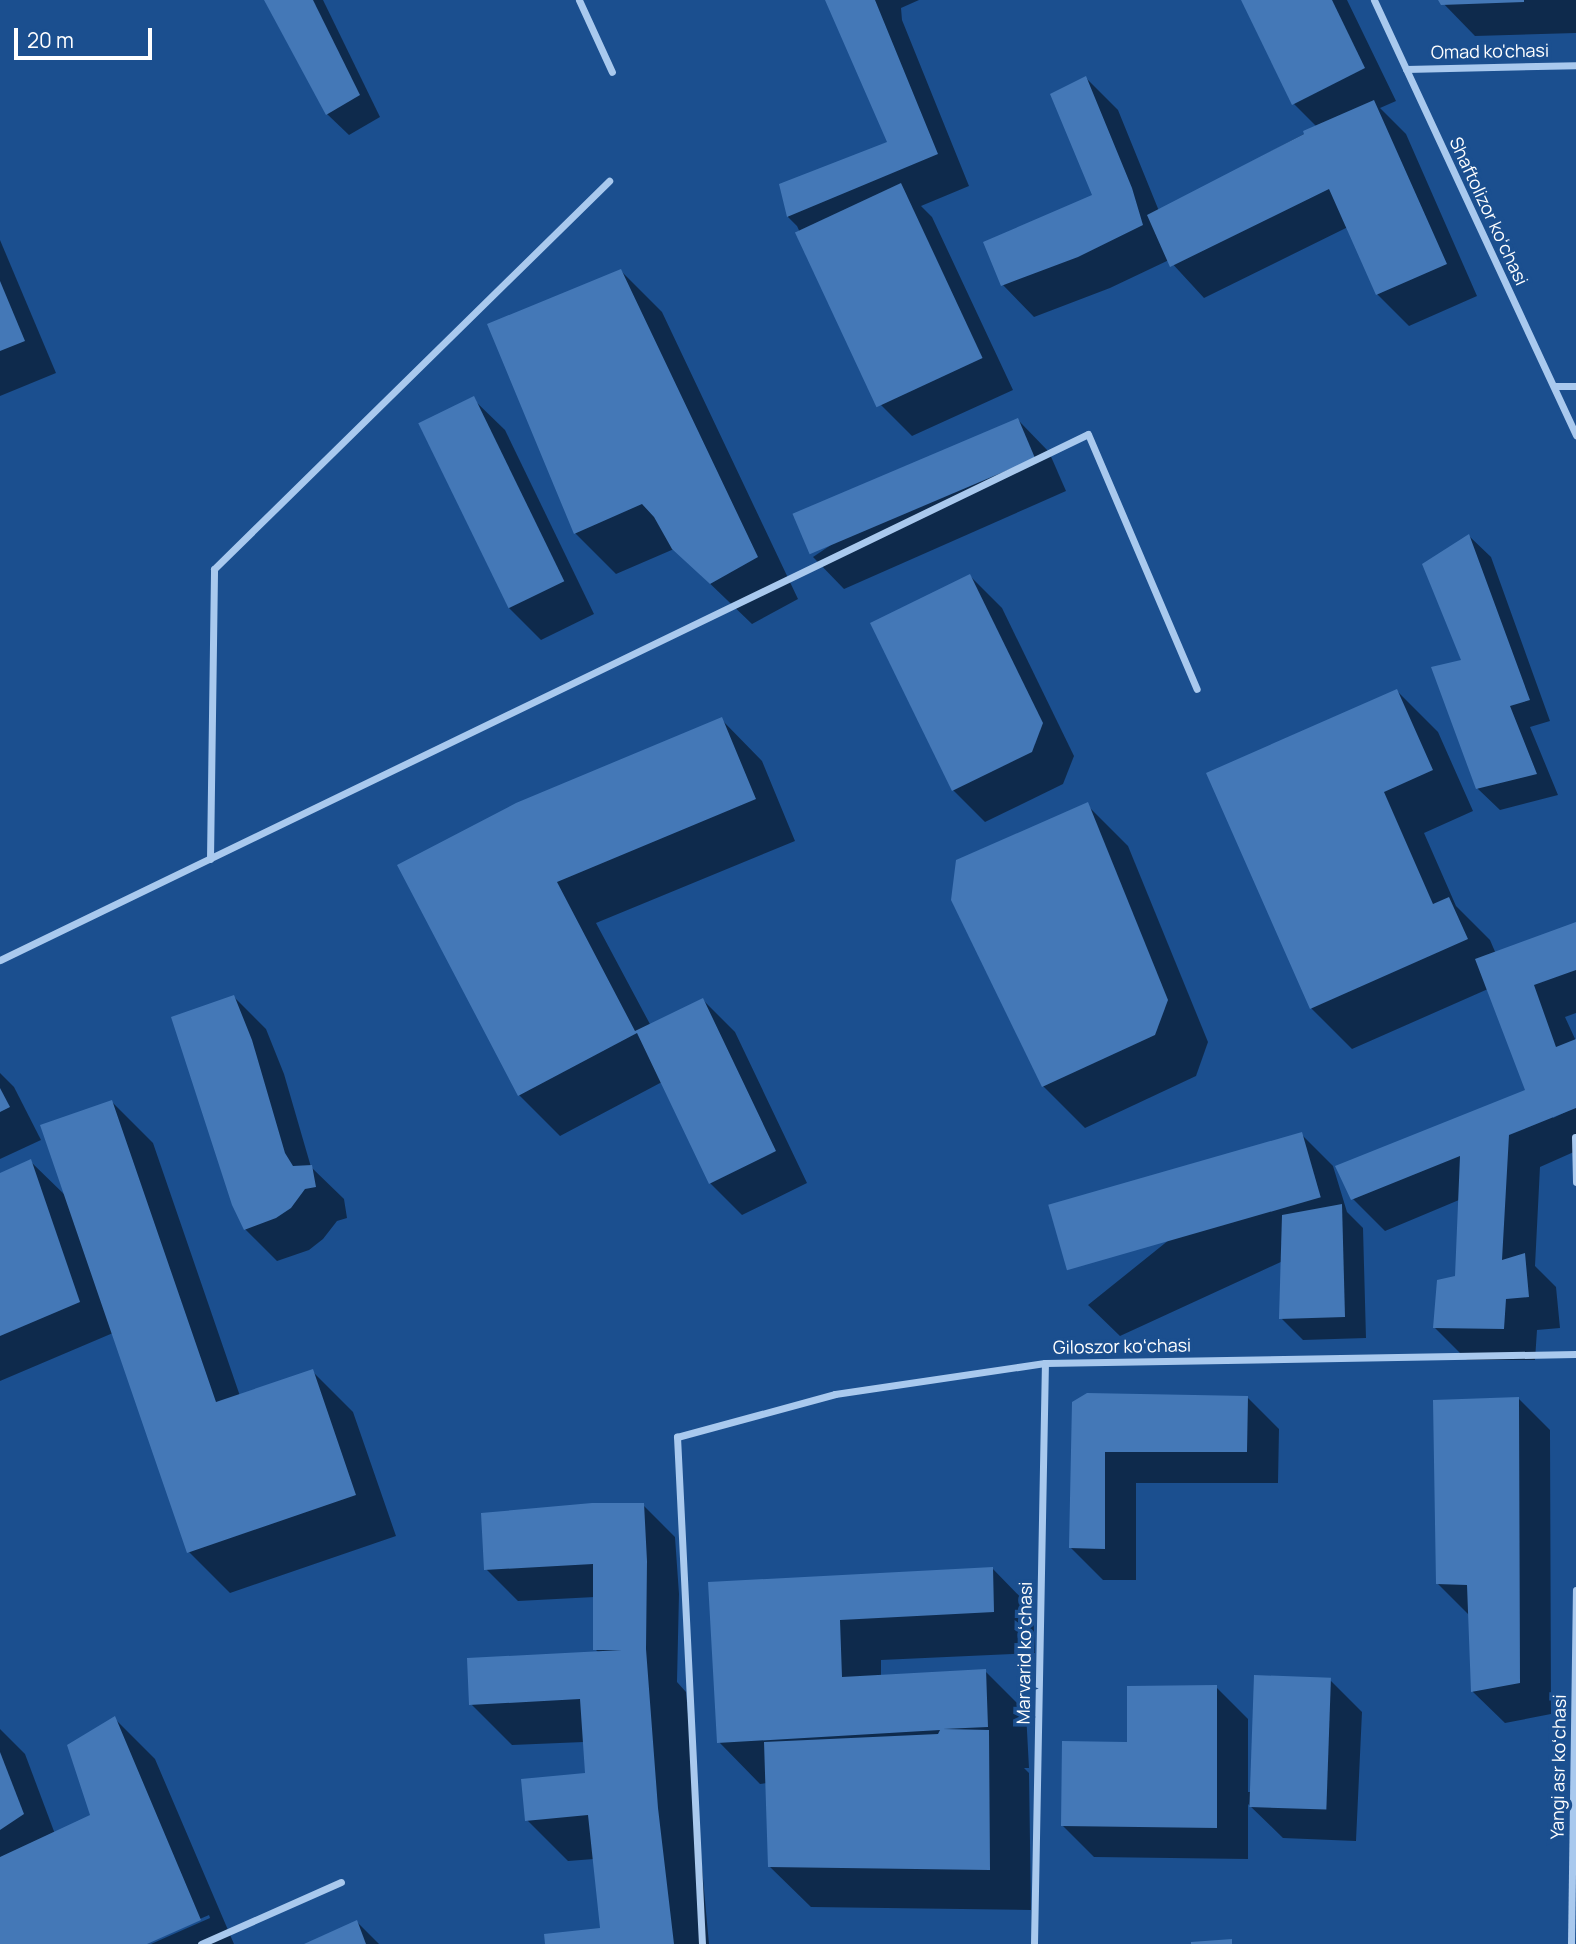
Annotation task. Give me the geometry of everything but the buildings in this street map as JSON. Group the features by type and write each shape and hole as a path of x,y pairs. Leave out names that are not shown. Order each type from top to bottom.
{"street":[{"path":"579,0 612,72"},
{"name":"Shaftolizor koʻchasi","path":"1374,0 1576,435"},
{"name":"Omad ko'chasi","path":"1406,69 1576,65"},
{"path":"210,859 214,569 609,181"},
{"path":"1555,386 1576,386"},
{"path":"0,960 1088,434 1197,689"},
{"path":"1575,1137 1576,1182"},
{"name":"Giloszor koʻchasi","path":"702,1944 677,1437 835,1394 1045,1363 1576,1354"},
{"name":"Marvarid koʻchasi","path":"1034,1944 1045,1363"},
{"name":"Yangi asr koʻchasi","path":"1571,1944 1576,1590"},
{"path":"201,1944 341,1882"}]}
